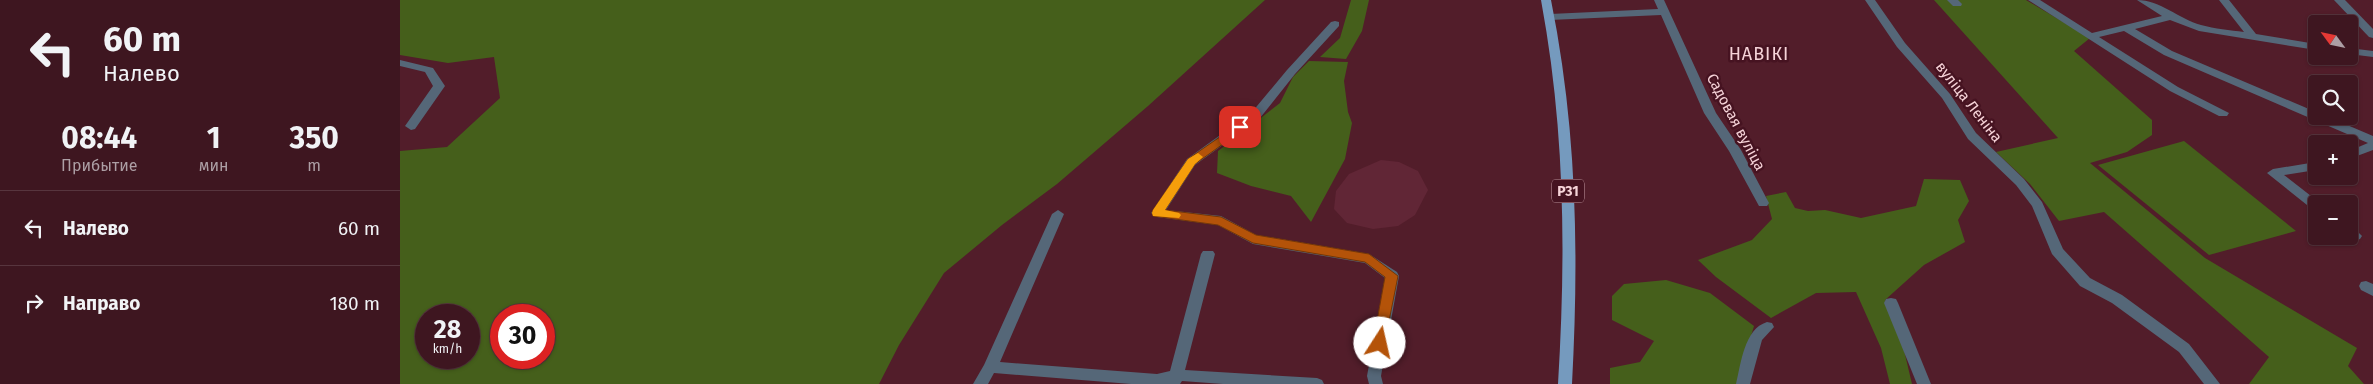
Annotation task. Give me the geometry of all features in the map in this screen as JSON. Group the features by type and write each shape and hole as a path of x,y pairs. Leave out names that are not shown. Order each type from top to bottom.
{"main road":[{"name":"Р31","path":"1546,0 1562,105 1568,176 1570,301 1565,384"}],"street":[{"name":"Садовая вуліца","path":"1659,0 1710,113 1735,150 1763,204"},
{"name":"вуліца Леніна","path":"1870,0 1901,45 1946,96 1972,136 2020,182 2038,205 2057,251 2085,282 2117,299 2184,348 2213,384"},
{"path":"2033,0 2174,89 2223,113"},
{"path":"2142,0 2171,17 2199,28 2308,46"},
{"path":"2224,0 2254,38"},
{"path":"2339,0 2373,35"},
{"path":"1550,17 1664,12"},
{"path":"2091,36 2171,17"},
{"path":"1335,24 1291,72 1256,115 1192,162 1158,213 1221,221 1253,239 1369,259 1392,276 1374,376 1376,384"},
{"path":"2126,28 2168,53 2373,141"},
{"path":"2358,52 2373,54"},
{"path":"400,63 429,70 439,86 411,126"},
{"path":"2358,152 2373,146"},
{"path":"2308,167 2273,173 2308,200"},
{"path":"980,384 990,367 1058,214"},
{"path":"1175,379 1208,254"},
{"path":"1891,303 1924,384"},
{"path":"1744,384 1756,337 1767,327"},
{"path":"990,367 1157,380 1317,384"}],"shaded area":[{"path":"1381,160 1399,162 1418,171 1428,190 1415,215 1398,226 1373,229 1347,223 1334,209 1336,191 1349,174"}],"green space":[{"path":"400,0 1265,0 1148,106 1057,184 1002,225 944,273 899,345 879,384 400,384 400,151 447,147 500,98 494,57 448,63 400,55"},
{"path":"1351,0 1369,0 1362,31 1346,59 1320,57 1340,38"},
{"path":"1934,0 2026,0 2090,38 2074,51 2152,120 2152,135 2127,152 2090,163 2205,258 2357,348 2348,366 2364,384 2249,384 2269,357 2104,212 2059,221 2030,184 1996,152 2058,138"},
{"path":"1309,61 1348,62 1344,81 1348,112 1352,123 1345,159 1311,222 1291,196 1251,186 1217,173 1218,151 1280,103 1293,77"},
{"path":"2184,141 2296,231 2209,255 2098,165"},
{"path":"1924,179 1960,180 1969,201 1958,220 1965,242 1924,265 1885,300 1903,346 1912,384 1890,384 1881,348 1856,292 1816,293 1771,318 1716,277 1698,260 1752,240 1772,219 1766,196 1786,192 1795,208 1808,211 1825,210 1861,218 1916,206"},
{"path":"1666,280 1710,293 1754,326 1737,384 1610,384 1610,368 1640,362 1654,341 1612,320 1612,296 1624,284"}],"slow traffic":[{"path":"1175,215 1158,213 1192,162 1198,157"}],"district":[{"name":"НАВІКІ","path":"1759,54"}],"route":[{"path":"1240,127 1192,162 1158,213 1221,221 1253,239 1369,259 1392,276 1380,343"}]}
